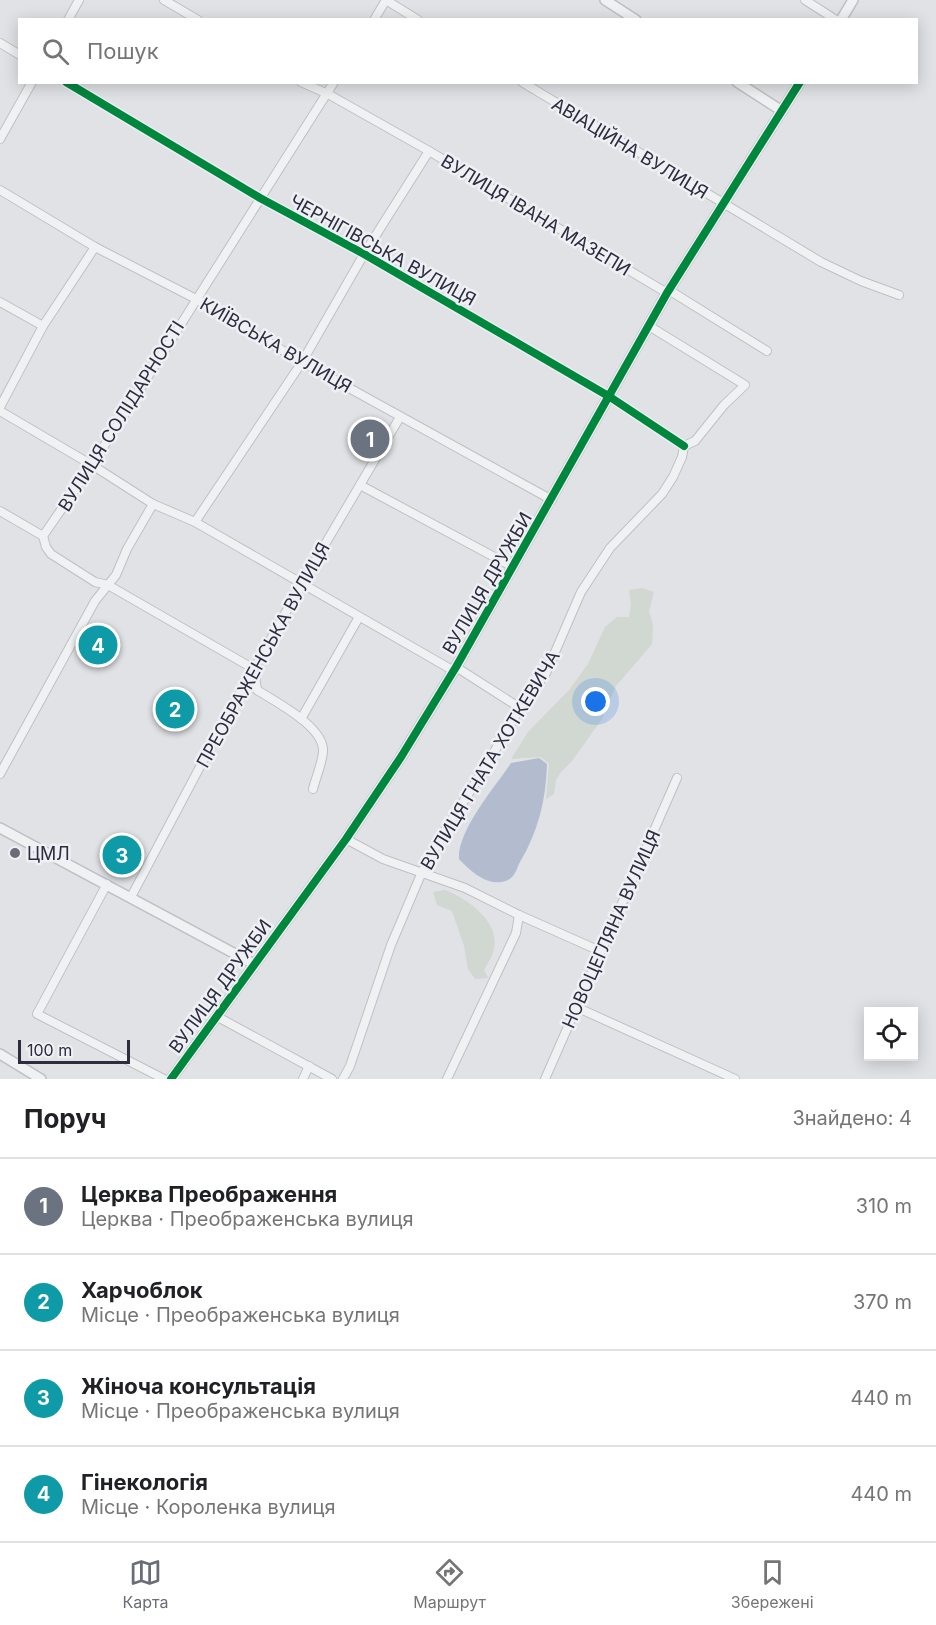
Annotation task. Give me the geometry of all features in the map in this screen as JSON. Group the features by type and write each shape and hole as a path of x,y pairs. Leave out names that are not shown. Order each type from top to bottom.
{"street":[{"path":"69,18 79,0"},
{"path":"164,0 195,18"},
{"path":"375,18 386,0 415,18"},
{"path":"605,0 633,18"},
{"path":"805,0 833,18"},
{"path":"842,18 854,0"},
{"path":"0,43 18,54"},
{"path":"0,139 31,84"},
{"name":"ЧЕРНІГІВСЬКА ВУЛИЦЯ","path":"69,84 260,198 364,254 610,397 684,446"},
{"name":"ВУЛИЦЯ ІВАНА МАЗЕПИ","path":"306,84 429,151 667,293 672,292 767,351"},
{"name":"ВУЛИЦЯ СОЛІДАРНОСТІ","path":"43,536 92,465 333,84"},
{"name":"АВІАЦІЙНА ВУЛИЦЯ","path":"525,84 821,262 861,281 899,295"},
{"path":"739,84 782,111"},
{"name":"ВУЛИЦЯ ДРУЖБИ","path":"171,1079 346,839 455,669 667,293 799,84"},
{"path":"195,522 302,362 364,254 429,151"},
{"name":"КИЇВСЬКА ВУЛИЦЯ","path":"0,190 95,247 196,299 302,362 552,500"},
{"path":"0,406 44,326 95,247"},
{"path":"0,302 44,326"},
{"path":"649,326 745,385 724,405 695,441 684,446"},
{"path":"0,411 153,504 195,522 301,585 455,669 520,708"},
{"name":"ПРЕОБРАЖЕНСЬКА ВУЛИЦЯ","path":"131,897 211,746 301,585 400,417"},
{"name":"ВУЛИЦЯ ГНАТА ХОТКЕВИЧА","path":"343,1079 350,1066 391,945 422,873 444,832 520,708 546,673 581,592 610,548 662,494 673,477 684,446"},
{"path":"360,485 513,567"},
{"path":"0,774 95,601 116,575 127,549 153,504"},
{"path":"0,511 43,536 46,548 51,554 95,582 108,585 254,669 257,690 301,719 321,739 323,751 313,789"},
{"path":"301,719 359,617"},
{"name":"НОВОЦЕГЛЯНА ВУЛИЦЯ","path":"545,1079 677,778"},
{"path":"0,828 254,963"},
{"path":"346,839 383,859 465,888 600,951"},
{"path":"107,884 37,1014 164,1079"},
{"path":"447,1079 516,933 519,915"},
{"path":"576,1007 735,1079"},
{"path":"216,1016 332,1079"},
{"path":"0,1054 41,1079"},
{"path":"303,1079 309,1066"}],"shaded area":[{"path":"642,588 654,592 649,611 653,625 652,644 616,686 602,719 572,761 561,772 556,780 554,794 546,799 549,764 541,757 511,759 528,732 569,690 588,664 605,627 617,617 629,617 631,604 629,590"},
{"path":"445,890 473,906 488,922 493,932 495,942 493,953 484,970 488,978 475,979 468,969 464,946 452,911 437,905 433,892"}],"water":[{"path":"539,758 547,764 545,790 540,815 526,851 511,878 497,882 482,878 459,859 460,848 470,823 511,763"}],"cycle path":[{"path":"69,84 260,198 364,254 610,397 684,446"},
{"path":"171,1079 346,839 401,757 456,667 667,293 799,84"}],"place":[{"name":"Церква Преображення","path":"370,439"},
{"name":"Гінекологія","path":"98,645"},
{"name":"Харчоблок","path":"175,709"},
{"name":"ЦМЛ","path":"15,853"},
{"name":"Жіноча консультація","path":"122,855"}]}
